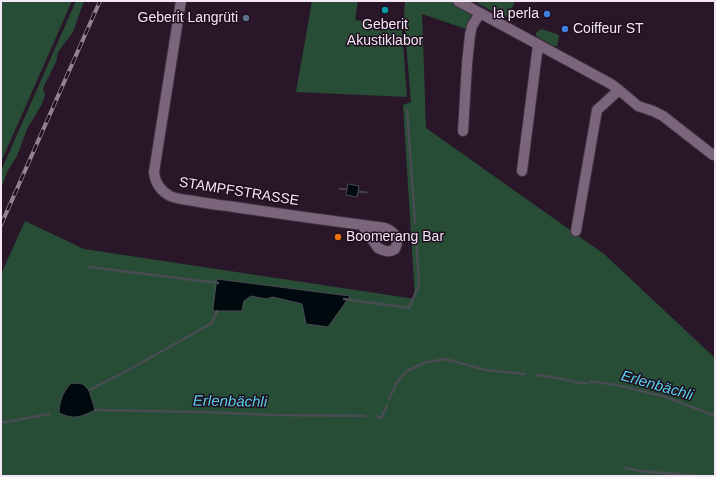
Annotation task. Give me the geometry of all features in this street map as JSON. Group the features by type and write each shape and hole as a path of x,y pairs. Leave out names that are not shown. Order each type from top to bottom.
{"street":[{"name":"STAMPFSTRASSE","path":"181,1 154,172 154,178 158,185 165,193 172,197 187,200 362,225"},
{"path":"458,1 611,84 633,103 663,116 713,155 715,155"},
{"path":"463,130 470,35 472,26 480,13"},
{"path":"522,171 538,45"},
{"path":"576,231 597,110 619,90"}],"green space":[{"path":"1,1 72,1 1,162"},
{"path":"76,1 84,1 73,32 58,52 56,62 43,88 45,95 42,104 27,129 17,156 8,170 1,188 1,171"},
{"path":"312,1 358,1 355,20 402,28 407,97 296,92"},
{"path":"405,1 460,1 472,13 466,29 422,14 426,128 604,254 715,358 715,476 1,476 1,274 25,221 84,249 415,299 403,105 411,102 404,17","holes":["217,279 350,296 302,304 273,297 266,299 251,296 244,301"]},
{"path":"474,1 515,1 509,16 505,18"},
{"path":"541,29 559,36 557,46 554,46 536,36 536,33"}],"shaded area":[{"path":"348,184 359,186 358,191 367,193 358,192 357,197 346,195 347,190 339,188 347,189"},
{"path":"217,279 350,296 328,327 306,324 302,304 273,297 266,299 251,296 244,301 242,311 213,311"},
{"path":"71,383 83,384 89,390 95,410 77,417 59,413 62,397 65,390"}],"waterway":[{"path":"407,110 415,223"},
{"path":"344,299 409,308 419,285 416,234"},
{"path":"89,267 218,283"},
{"path":"89,390 123,373 212,323 217,311"},
{"name":"Erlenbächli","path":"389,399 397,382 407,371 424,363 445,359 486,370 525,374"},
{"name":"Erlenbächli","path":"537,375 587,383"},
{"name":"Erlenbächli","path":"591,382 617,385 666,397 715,416"},
{"name":"Erlenbächli","path":"377,416 381,418 387,406"},
{"name":"Erlenbächli","path":"95,410 365,416"},
{"path":"1,423 49,414"},
{"path":"626,468 640,471 699,476"}],"railway":[{"path":"1,225 100,1"}],"place":[{"name":"Geberit Akustiklabor","path":"385,10"},
{"name":"la perla","path":"547,14"},
{"name":"Geberit Langrüti","path":"246,18"},
{"name":"Coiffeur ST","path":"565,29"},
{"name":"Boomerang Bar","path":"338,237"}]}
